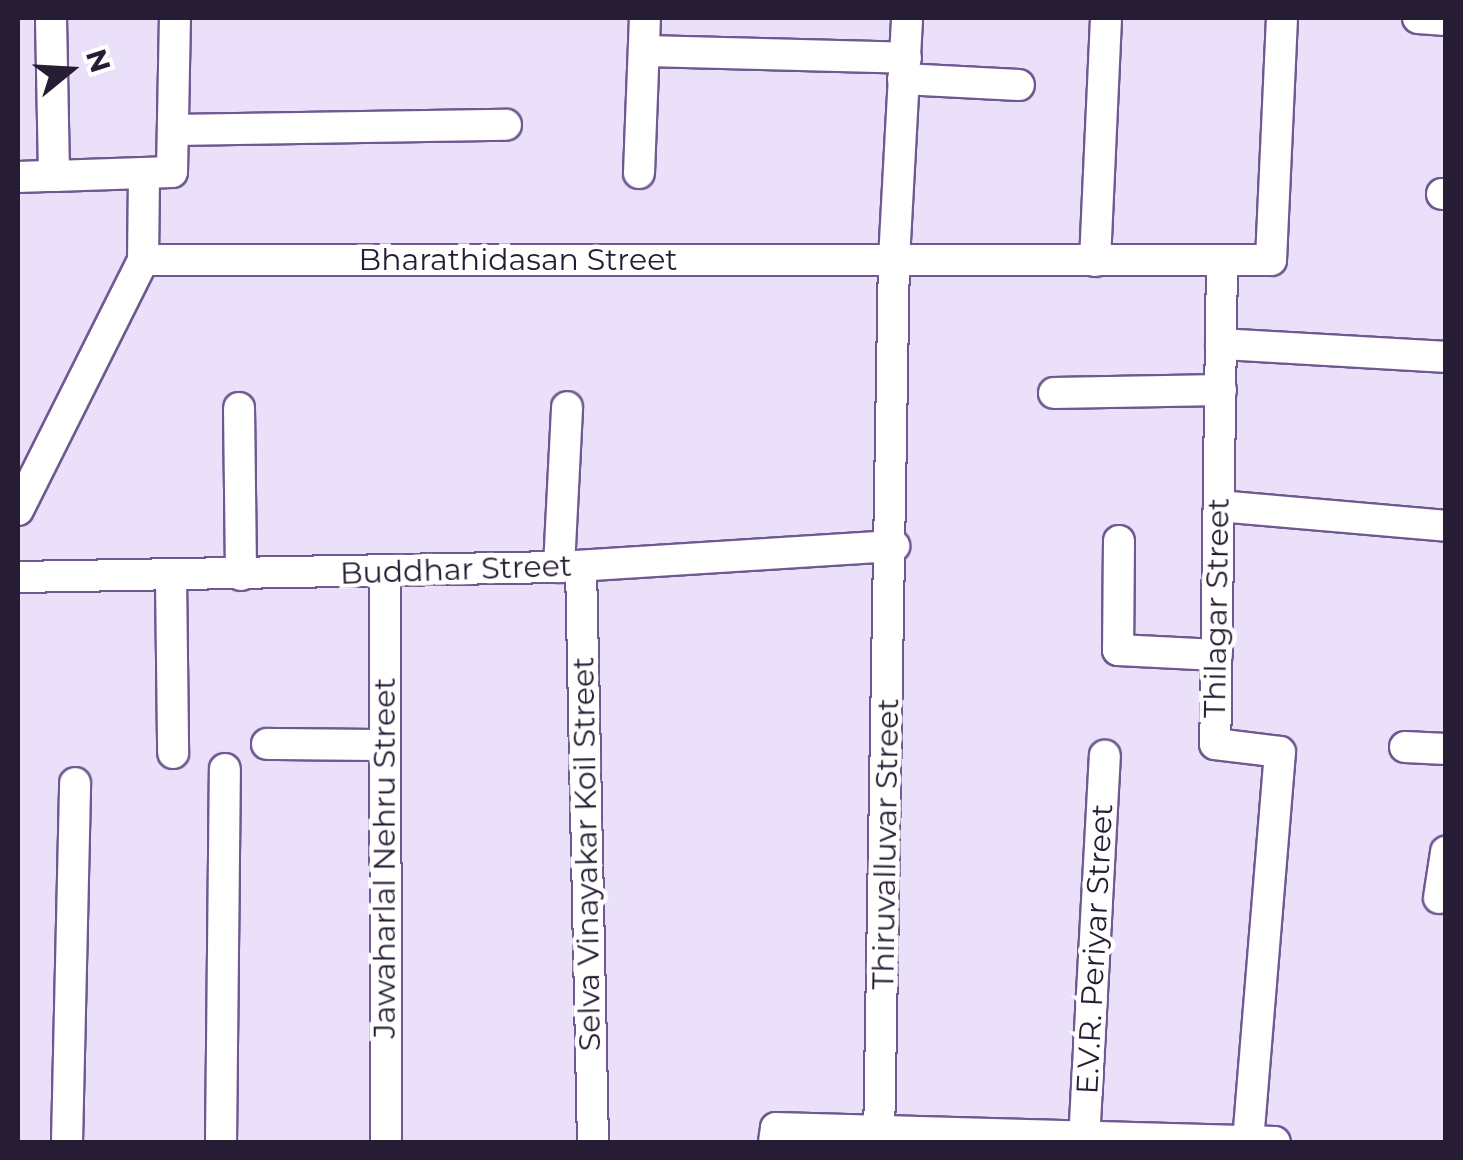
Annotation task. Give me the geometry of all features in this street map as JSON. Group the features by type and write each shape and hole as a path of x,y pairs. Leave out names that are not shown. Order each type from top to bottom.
{"street":[{"path":"51,18 54,176"},
{"path":"18,510 143,260 158,173 173,130 174,18"},
{"path":"639,173 645,18"},
{"name":"Thiruvalluvar Street","path":"879,1137 894,546 894,260 907,18"},
{"path":"1094,261 1106,18"},
{"name":"Bharathidasan Street","path":"143,260 1271,260 1282,18"},
{"path":"1418,18 1446,20"},
{"path":"646,51 904,69 1019,86"},
{"path":"173,130 506,126"},
{"path":"18,177 158,173"},
{"name":"Thilagar Street","path":"1222,260 1216,744 1280,752 1261,1140"},
{"path":"1221,344 1446,356"},
{"path":"1054,393 1221,390"},
{"name":"Selva Vinayakar Koil Street","path":"567,407 593,1142"},
{"path":"240,408 241,575"},
{"path":"1219,506 1446,526"},
{"path":"1119,541 1118,650 1217,654"},
{"name":"Buddhar Street","path":"18,576 384,573 894,546"},
{"name":"Jawaharlal Nehru Street","path":"384,573 386,1142"},
{"path":"172,576 172,754"},
{"path":"267,744 385,745"},
{"path":"1405,747 1446,750"},
{"name":"E.V.R. Periyar Street","path":"1084,1141 1105,756"},
{"path":"221,1142 226,769"},
{"path":"67,1142 75,783"},
{"path":"1439,898 1446,852"},
{"path":"774,1142 776,1128 879,1137 1261,1140"}]}
